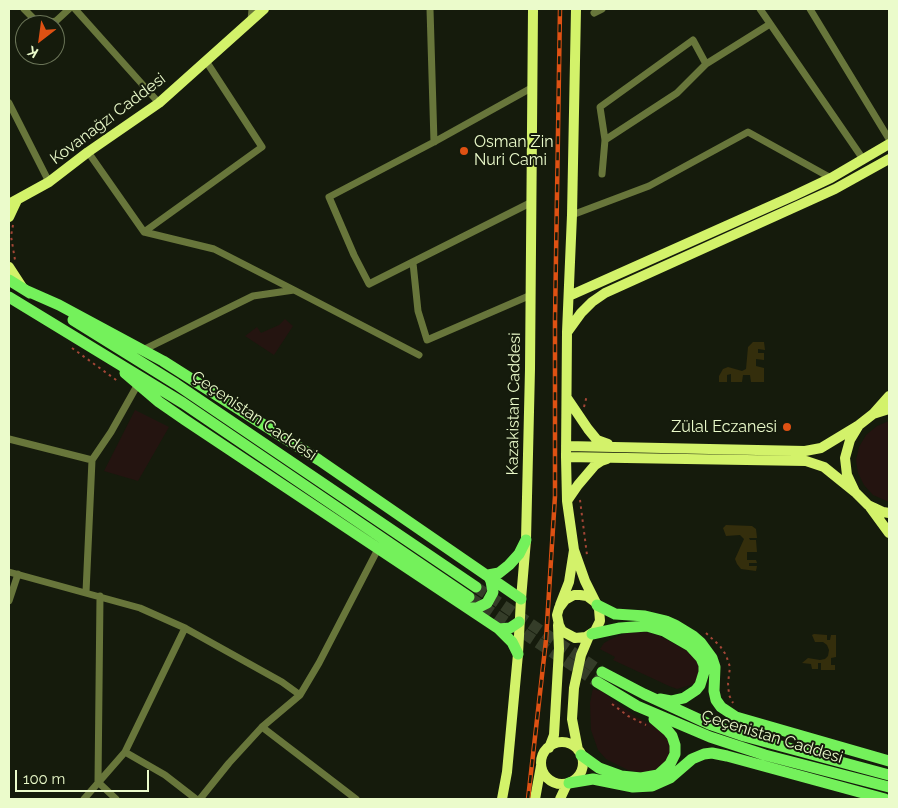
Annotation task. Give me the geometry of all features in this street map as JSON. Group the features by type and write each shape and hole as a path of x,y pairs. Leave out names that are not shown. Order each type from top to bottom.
{"main road":[{"name":"Kovanağzı Caddesi","path":"13,201 48,182 159,103 264,9"},
{"name":"Kazakistan Caddesi","path":"502,799 507,772 518,654 529,470 533,9"},
{"path":"560,799 568,783 579,776 582,771 583,765 572,719 574,688 581,656 591,635 598,628 600,621 600,613 574,550 567,501 567,332 572,215 576,9"},
{"path":"569,296 831,178 889,144"},
{"path":"567,332 581,313 592,302 606,293 835,189 889,159"},
{"path":"12,218 13,201"},
{"path":"12,265 25,290 59,305 163,361 319,460 521,598"},
{"name":"Çeçenistan Caddesi","path":"9,280 176,384 476,587"},
{"name":"Çeçenistan Caddesi","path":"9,297 183,403 469,603"},
{"path":"107,357 138,384 185,420 378,549 469,603 512,642 518,654"},
{"path":"566,446 805,450 821,448 859,425 873,414 889,396"},
{"path":"566,398 597,440 614,446"},
{"path":"873,414 889,409"},
{"path":"855,492 847,476 845,458 850,440 859,425"},
{"path":"651,447 652,459"},
{"path":"566,458 806,461 824,468 855,492 868,504 889,533"},
{"path":"567,501 595,465 601,461 615,458"},
{"path":"868,504 889,513"},
{"path":"488,575 499,573 509,566 519,554 526,540"},
{"path":"535,799 542,758 549,748 554,735 559,649 558,613 569,582 574,550"},
{"path":"469,603 480,607 489,600 493,592 488,575"},
{"path":"560,605 568,598 577,595 587,596 596,604 615,614 645,616 666,621 693,636 712,658 715,667 714,691 716,700 721,707 736,717 887,758"},
{"path":"558,621 562,631 578,638 629,627 655,628 681,639 701,658 704,665 702,679 691,695 671,701 644,694"},
{"path":"499,629 510,628 519,622"},
{"name":"Çeçenistan Caddesi","path":"889,775 726,730 684,714 644,694 599,677 637,706 738,747 889,787"},
{"path":"549,748 560,743 566,743 599,768 621,776 647,778 658,774 667,768 675,754 675,745 672,736 663,726 637,706"},
{"path":"542,765 545,775 558,784 593,780 626,786 652,786 670,778 692,758 712,753 867,796 885,799"}],"street":[{"path":"75,9 159,103"},
{"path":"251,20 252,9"},
{"path":"430,9 434,142"},
{"path":"594,12 602,9"},
{"path":"760,9 863,160"},
{"path":"810,9 889,139"},
{"path":"604,140 677,93 706,64 770,24"},
{"path":"602,174 604,140 600,107 693,40 706,64"},
{"path":"144,232 262,147 206,61"},
{"path":"532,202 370,284 354,255 329,197 533,87"},
{"path":"9,103 48,182"},
{"path":"572,215 649,186 748,132 831,178"},
{"path":"88,152 144,232 214,249 419,355"},
{"path":"413,263 418,311 427,340 531,295"},
{"path":"143,350 253,296 294,290"},
{"path":"86,592 92,460 111,432 138,384"},
{"path":"9,439 92,460"},
{"path":"200,799 262,726 300,695 324,654 378,549"},
{"path":"9,572 140,608 185,628 282,682 300,695"},
{"path":"9,601 18,574"},
{"path":"100,596 98,782 116,799"},
{"path":"84,799 125,752 185,628"},
{"path":"262,726 356,799"},
{"path":"125,752 165,775 196,799"}],"path":[{"path":"12,218 12,265"},
{"path":"581,419 587,395"},
{"path":"579,495 587,560"},
{"path":"702,630 710,636 726,655 730,667 729,695 733,703 738,707"},
{"path":"607,700 628,716 650,726"}],"shaded area":[{"path":"285,319 293,326 274,355 245,336 257,327 261,333 279,325"},
{"path":"753,342 764,342 765,350 758,349 758,353 764,353 764,360 756,359 756,366 764,368 764,382 751,382 750,375 743,375 742,382 731,382 731,374 727,375 727,382 719,382 719,376 723,369 728,367 742,371 746,369 748,347"},
{"path":"135,410 169,427 138,481 104,471"},
{"path":"889,421 889,502 873,495 864,485 858,473 856,460 859,447 866,435 877,426"},
{"path":"726,525 752,526 756,529 757,538 749,538 750,540 756,540 757,552 747,552 747,560 756,560 757,563 749,563 749,566 757,566 756,571 741,569 737,564 735,559 744,539 740,535 726,536 723,528"},
{"path":"646,632 660,636 696,656 700,670 694,684 677,689 613,660 615,657 600,649 604,643 613,638 627,633"},
{"path":"812,635 827,635 827,640 830,640 831,635 836,635 836,657 831,658 831,665 835,665 835,670 821,670 821,663 818,663 818,669 812,669 811,664 802,663 808,658 820,660 828,656 829,650 827,645 823,642 815,642"},
{"path":"593,688 598,691 600,690 636,717 665,731 671,737 668,769 643,773 628,770 606,759 598,750 591,730 590,703"}],"tunnel":[{"path":"476,587 602,672"},
{"path":"469,597 597,682"}],"railway":[{"path":"528,799 546,640 555,496 555,319 560,9"}],"place":[{"name":"Osman Zin Nuri Cami","path":"464,151"},
{"name":"Zülal Eczanesi","path":"787,427"}]}
